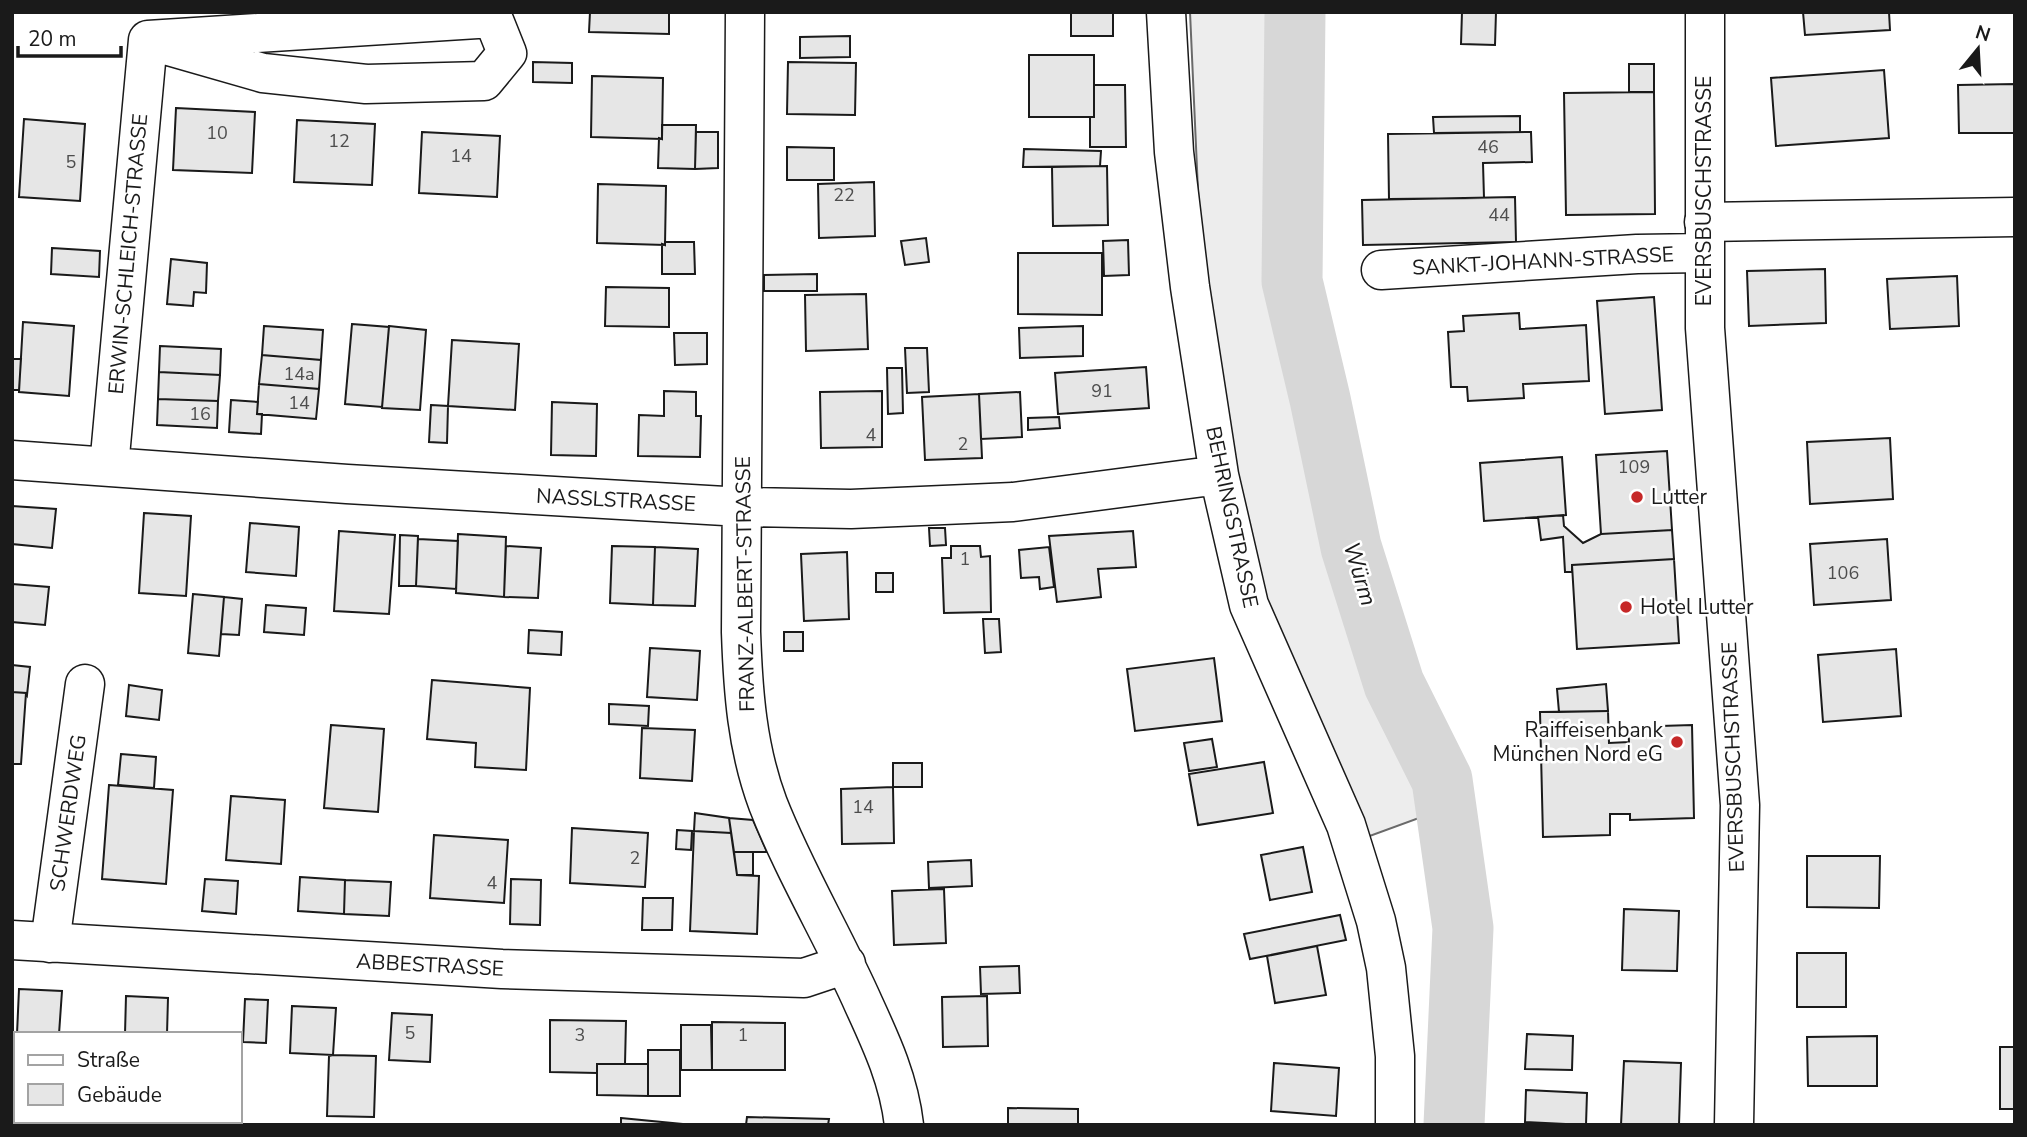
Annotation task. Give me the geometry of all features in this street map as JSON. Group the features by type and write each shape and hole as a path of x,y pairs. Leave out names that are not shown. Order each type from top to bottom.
{"street":[{"name":"FRANZ-ALBERT-STRASSE","path":"745,12 742,508 743,685 748,728 768,804 891,1064 904,1125"},
{"name":"BEHRINGSTRASSE","path":"1166,12 1174,152 1190,287 1219,475 1249,605 1346,825 1376,921 1386,968 1395,1056 1395,1125"},
{"name":"EVERSBUSCHSTRASSE","path":"1705,12 1705,328 1740,805 1734,1125"},
{"path":"493,18 507,52 484,81 366,84 263,73 148,40 493,18"},
{"name":"ERWIN-SCHLEICH-STRASSE","path":"109,467 148,40"},
{"name":"SANKT-JOHANN-STRASSE","path":"1381,270 1637,254 1704,237 2015,217"},
{"name":"NASSLSTRASSE","path":"12,460 742,508 851,509 1013,502 1219,475"},
{"name":"SCHWERDWEG","path":"50,943 85,684"},
{"name":"ABBESTRASSE","path":"12,940 489,968 804,978 846,964"}],"shaded area":[{"path":"1190,12 1277,12 1264,245 1271,295 1309,420 1336,580 1375,709 1430,814 1367,837 1244,573 1201,258"}],"building":[{"path":"590,12 669,12 669,34 589,32"},
{"path":"1071,12 1113,12 1113,36 1071,36"},
{"path":"1462,12 1496,12 1495,45 1461,44"},
{"path":"1803,12 1889,12 1890,30 1805,35"},
{"path":"850,36 850,57 800,58 800,37"},
{"path":"1029,55 1094,55 1094,117 1029,117"},
{"path":"533,62 572,63 572,83 533,82"},
{"path":"788,62 856,63 855,115 787,114"},
{"path":"1629,64 1654,64 1654,92 1629,92"},
{"path":"1884,70 1889,138 1776,146 1771,78"},
{"path":"592,76 663,78 662,139 591,137"},
{"path":"2015,84 2015,133 1959,133 1958,85"},
{"path":"1094,85 1125,85 1126,147 1090,147"},
{"path":"1654,92 1655,214 1566,215 1564,93"},
{"path":"176,108 255,112 252,173 173,170"},
{"path":"1520,116 1520,132 1434,133 1433,117"},
{"path":"24,119 85,124 80,201 19,197"},
{"path":"297,120 375,124 372,185 294,182"},
{"path":"662,125 696,125 695,169 658,168"},
{"path":"422,132 500,136 497,197 419,193"},
{"path":"696,132 718,132 718,168 695,169"},
{"path":"1531,132 1532,162 1483,163 1484,198 1389,199 1388,134"},
{"path":"787,147 834,148 834,180 787,180"},
{"path":"1024,149 1101,151 1100,166 1023,167"},
{"path":"1107,166 1108,225 1053,226 1052,167"},
{"path":"874,182 875,236 819,238 818,184"},
{"path":"598,184 666,186 665,245 597,243"},
{"path":"1515,197 1516,242 1363,245 1362,200"},
{"path":"926,238 929,262 905,265 901,241"},
{"path":"1128,240 1129,275 1104,276 1103,241"},
{"path":"665,242 694,242 695,274 662,274 662,244 665,245"},
{"path":"52,248 100,251 99,277 51,274"},
{"path":"1018,253 1102,253 1102,315 1018,314"},
{"path":"171,259 207,263 206,293 194,292 193,306 167,304"},
{"path":"1825,269 1826,323 1749,326 1747,271"},
{"path":"817,274 817,291 764,291 764,275"},
{"path":"1957,276 1959,326 1890,329 1887,279"},
{"path":"606,287 669,288 669,327 605,326"},
{"path":"866,294 868,349 806,351 805,295"},
{"path":"1654,297 1662,410 1605,414 1597,301"},
{"path":"1519,313 1520,329 1586,325 1589,381 1523,384 1524,398 1468,401 1467,387 1451,387 1448,332 1464,331 1463,316"},
{"path":"23,322 74,326 69,396 19,392"},
{"path":"352,324 389,327 382,407 345,404"},
{"path":"264,326 323,330 321,360 262,355"},
{"path":"389,326 426,330 420,410 382,408"},
{"path":"1083,326 1083,356 1020,358 1019,328"},
{"path":"674,333 707,333 707,364 675,365"},
{"path":"452,340 519,344 515,410 448,406"},
{"path":"160,346 221,349 220,375 159,372"},
{"path":"905,348 927,348 929,392 907,393"},
{"path":"262,355 321,360 319,389 259,384"},
{"path":"12,359 21,359 19,390 12,390"},
{"path":"1146,367 1149,408 1058,414 1055,373"},
{"path":"887,368 902,368 903,413 888,414"},
{"path":"159,372 220,375 218,401 158,399"},
{"path":"259,384 319,389 316,419 257,414"},
{"path":"664,391 696,392 696,416 701,416 700,457 638,456 639,415 664,416"},
{"path":"882,391 882,447 821,448 820,392"},
{"path":"1020,392 1022,437 981,439 979,394"},
{"path":"979,394 982,458 925,460 922,397"},
{"path":"158,399 218,401 217,428 157,425"},
{"path":"231,400 258,402 257,414 262,414 261,434 229,432"},
{"path":"552,402 597,404 596,456 551,455"},
{"path":"431,405 448,406 447,443 429,442"},
{"path":"1059,417 1060,428 1028,430 1028,418"},
{"path":"1890,438 1893,499 1810,504 1807,442"},
{"path":"1667,451 1672,530 1601,534 1596,455"},
{"path":"1562,457 1566,515 1484,521 1480,463"},
{"path":"12,506 56,509 52,548 12,544"},
{"path":"144,513 191,516 186,596 139,593"},
{"path":"1563,515 1564,526 1583,543 1601,534 1672,530 1674,559 1572,565 1572,572 1565,572 1563,537 1541,540 1538,517"},
{"path":"250,523 299,527 296,576 246,572"},
{"path":"929,528 945,528 946,545 930,546"},
{"path":"339,531 395,535 389,614 334,611"},
{"path":"1133,531 1136,567 1098,569 1101,597 1057,602 1049,536"},
{"path":"458,534 506,537 504,597 456,593"},
{"path":"400,535 418,536 416,586 399,586"},
{"path":"418,539 458,541 456,589 416,586"},
{"path":"1887,539 1891,600 1814,605 1810,544"},
{"path":"506,546 541,548 538,598 504,597"},
{"path":"612,546 655,547 653,605 610,603"},
{"path":"951,546 980,546 981,557 990,556 991,612 944,613 942,558 951,558"},
{"path":"655,547 698,549 695,606 653,605"},
{"path":"1049,547 1054,587 1040,589 1039,577 1021,578 1019,550"},
{"path":"847,552 849,619 804,621 801,554"},
{"name":"Hotel Lutter","path":"1674,559 1679,643 1577,649 1572,565"},
{"path":"876,573 893,573 893,592 876,592"},
{"path":"12,584 49,587 45,625 12,622"},
{"path":"193,594 224,597 219,656 188,653"},
{"path":"224,597 242,599 239,635 221,634"},
{"path":"266,605 306,608 304,635 264,632"},
{"path":"983,619 999,619 1001,652 985,653"},
{"path":"529,630 562,632 561,655 528,653"},
{"path":"784,632 803,632 803,651 784,651"},
{"path":"650,648 700,651 697,700 647,697"},
{"path":"1896,649 1901,716 1823,722 1818,655"},
{"path":"1214,658 1222,721 1135,731 1127,669"},
{"path":"12,665 30,667 27,695 12,692"},
{"path":"432,680 530,688 526,770 475,767 476,743 427,739"},
{"path":"1606,684 1608,711 1559,712 1557,689"},
{"path":"129,685 162,690 159,720 126,716"},
{"path":"12,692 26,693 21,764 12,764"},
{"path":"609,704 649,706 648,726 609,724"},
{"path":"1608,711 1609,743 1629,742 1628,727 1692,725 1694,818 1630,820 1630,814 1610,814 1610,835 1543,837 1540,712"},
{"path":"331,725 384,729 378,812 324,808"},
{"path":"642,728 695,730 692,781 640,778"},
{"path":"1212,739 1217,767 1189,771 1184,743"},
{"path":"121,754 156,757 154,788 118,785"},
{"path":"1264,762 1273,813 1198,825 1189,774"},
{"path":"893,763 922,763 922,787 893,787"},
{"path":"109,785 173,790 166,884 102,879"},
{"path":"893,787 894,843 842,844 841,789"},
{"path":"231,796 285,800 281,864 226,860"},
{"path":"695,813 729,818 731,833 694,831"},
{"path":"729,818 753,820 767,852 734,852"},
{"path":"572,828 648,833 645,887 570,883"},
{"path":"677,830 692,831 691,850 676,849"},
{"path":"694,831 731,833 737,875 759,876 757,934 690,931"},
{"path":"434,835 508,840 504,903 430,898"},
{"path":"1303,847 1312,892 1270,900 1261,855"},
{"path":"734,852 753,852 753,875 737,875"},
{"path":"1807,856 1880,856 1879,908 1807,907"},
{"path":"971,860 972,886 929,888 928,862"},
{"path":"300,877 345,880 344,914 298,911"},
{"path":"205,879 238,881 236,914 202,911"},
{"path":"511,879 541,880 540,925 510,924"},
{"path":"345,880 391,882 389,916 344,914"},
{"path":"944,889 946,943 894,945 892,891"},
{"path":"643,898 673,898 672,930 642,930"},
{"path":"1624,909 1679,911 1677,971 1622,970"},
{"path":"1340,915 1346,940 1250,959 1244,934"},
{"path":"1317,946 1326,995 1275,1003 1267,956"},
{"path":"1797,953 1846,953 1846,1007 1797,1007"},
{"path":"1019,966 1020,993 981,994 980,967"},
{"path":"19,989 62,991 59,1032 17,1032"},
{"path":"126,996 168,998 167,1032 125,1032"},
{"path":"987,996 988,1046 943,1047 942,997"},
{"path":"245,999 268,1000 266,1043 243,1042"},
{"path":"292,1006 336,1008 333,1055 290,1053"},
{"path":"392,1013 432,1015 430,1062 389,1060"},
{"path":"550,1020 626,1021 625,1064 597,1064 597,1073 550,1072"},
{"path":"712,1022 785,1023 785,1070 712,1070"},
{"path":"681,1025 711,1025 712,1070 681,1070"},
{"path":"1527,1034 1573,1036 1572,1070 1525,1069"},
{"path":"1877,1036 1877,1086 1808,1086 1807,1037"},
{"path":"2000,1047 2015,1047 2015,1109 2000,1109"},
{"path":"648,1050 680,1050 680,1096 648,1096"},
{"path":"329,1056 376,1056 374,1117 327,1116"},
{"path":"1624,1061 1681,1063 1679,1125 1621,1125"},
{"path":"1274,1063 1339,1068 1336,1116 1271,1111"},
{"path":"597,1064 648,1064 648,1096 597,1095"},
{"path":"1526,1090 1587,1093 1586,1125 1525,1122"},
{"path":"1008,1108 1078,1109 1078,1125 1008,1125"},
{"path":"747,1117 829,1119 828,1125 746,1125"},
{"path":"621,1118 682,1124 682,1125 621,1125"},
{"path":"151,1123 194,1123 194,1125"}],"waterway":[{"name":"Würm","path":"1295,12 1292,281 1351,547 1394,684 1442,780 1463,928 1454,1125"}],"place":[{"name":"Lutter","path":"1637,497"},
{"name":"Hotel Lutter","path":"1626,607"},
{"name":"Raiffeisenbank München Nord eG","path":"1677,742"}]}
